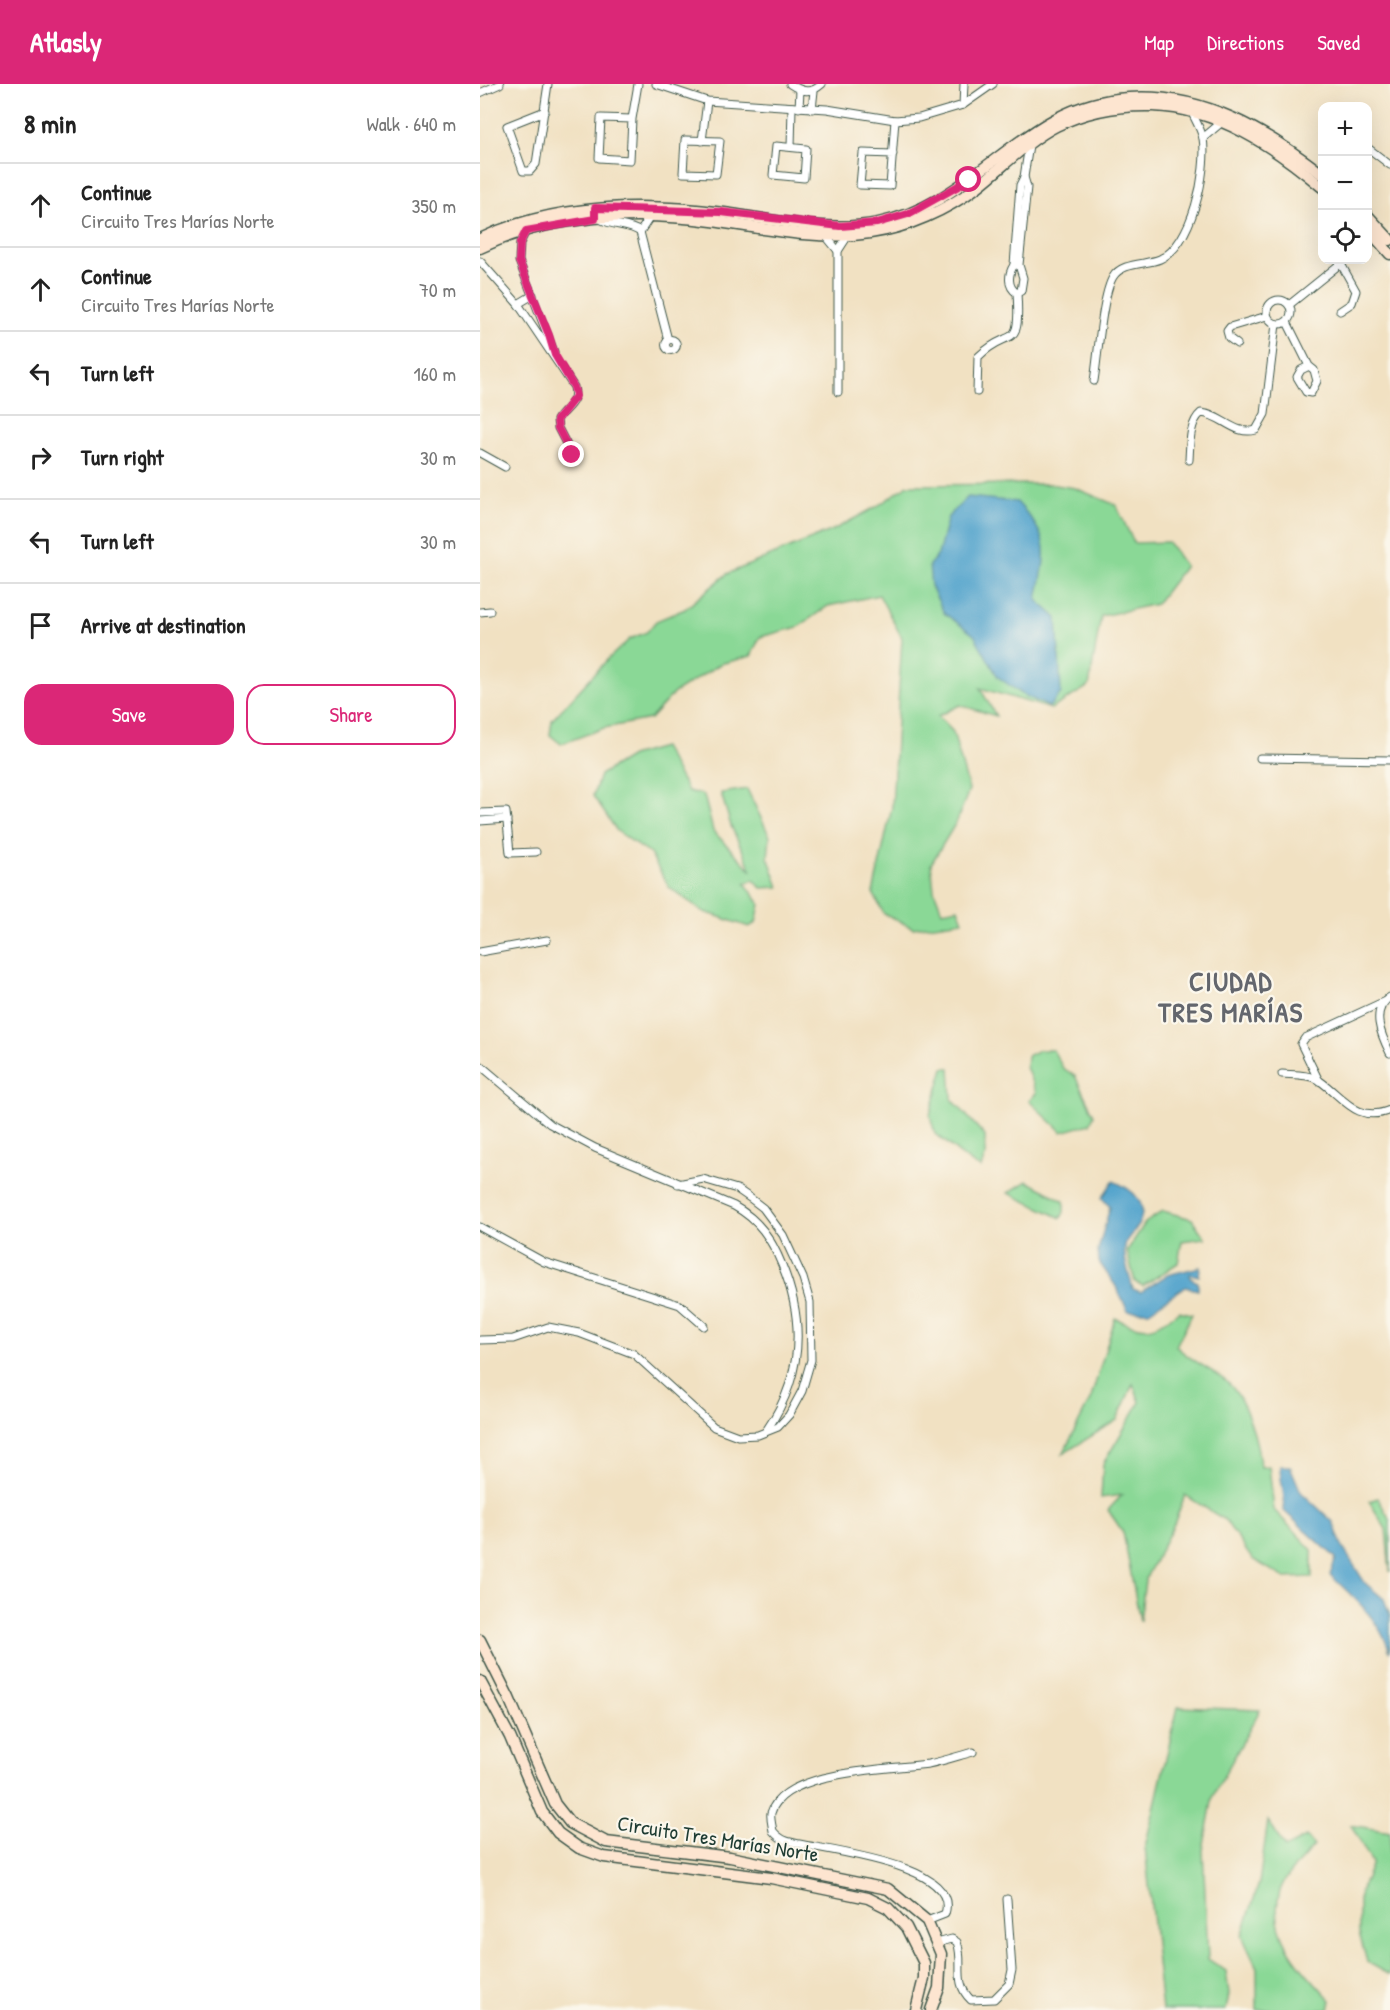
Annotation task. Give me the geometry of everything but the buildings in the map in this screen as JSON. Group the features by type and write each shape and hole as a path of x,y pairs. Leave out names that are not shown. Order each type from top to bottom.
{"street":[{"path":"480,93 500,84"},
{"path":"545,111 507,126 523,171 531,171 536,164 545,111 548,84"},
{"path":"632,119 601,118 599,158 630,160 632,119 638,84"},
{"path":"656,84 672,87 707,101 812,109 895,120 919,118 963,105 993,84"},
{"path":"790,84 800,90 814,91"},
{"path":"812,109 814,91 822,84"},
{"path":"963,105 964,84"},
{"path":"790,147 795,108 800,90"},
{"path":"480,239 518,223 597,215 721,212 790,222 858,225 877,223 908,214 972,185 1037,128 1067,111 1097,102 1129,98 1167,98 1201,105 1232,117 1318,171"},
{"path":"702,141 707,101"},
{"path":"480,248 526,231 597,215 709,220 825,235 868,234 897,227 932,213 1056,127 1101,110 1155,106 1222,122 1282,149 1318,182"},
{"path":"1094,381 1113,276 1121,269 1158,260 1176,246 1197,200 1203,172 1203,138 1192,113"},
{"path":"893,154 863,153 860,185 890,186 893,154 895,120"},
{"path":"1203,138 1222,122"},
{"path":"685,140 702,141 720,141 716,174 683,173 685,140"},
{"path":"977,392 978,357 984,351 1013,337 1017,329 1017,293 1022,286 1017,265 1027,187 1024,177 1029,145"},
{"path":"776,146 790,147 806,149 804,178 773,175 776,146"},
{"path":"1372,151 1390,165"},
{"path":"1016,155 1026,165"},
{"path":"597,215 607,223 634,227 640,232 668,340"},
{"path":"640,232 650,217"},
{"path":"1372,220 1390,240"},
{"path":"526,231 520,243 519,261 555,355 574,387 576,396 557,420 558,428 572,455"},
{"path":"838,392 838,251 849,234"},
{"path":"1372,234 1390,254"},
{"path":"825,235 838,251"},
{"path":"480,261 518,304 539,338 555,355"},
{"path":"1289,304 1340,264"},
{"path":"1340,311 1352,303 1356,291 1344,264"},
{"path":"1017,265 1009,278 1011,287 1017,293"},
{"path":"518,304 533,295"},
{"path":"1267,316 1268,307 1273,302 1281,300 1289,304 1292,311 1287,322"},
{"path":"1267,316 1276,324"},
{"path":"1237,344 1229,338 1227,331 1230,327 1267,316"},
{"path":"1276,324 1287,322"},
{"path":"1287,322 1309,366"},
{"path":"1189,460 1192,430 1196,417 1201,413 1212,415 1239,431 1256,430 1261,424 1265,414 1276,324"},
{"path":"480,453 505,466"},
{"path":"480,612 490,611"},
{"path":"1260,758 1390,760"},
{"path":"480,813 506,812 510,853 536,852"},
{"path":"480,821 507,819"},
{"path":"480,952 547,940"},
{"path":"1390,997 1305,1038 1301,1044 1319,1081 1341,1102 1354,1109 1380,1114 1390,1110"},
{"path":"1383,1002 1378,1010 1379,1026 1390,1053"},
{"path":"480,1065 550,1124 595,1148 678,1184 714,1196 753,1216 769,1236 793,1291 798,1315 796,1359 775,1418 766,1431"},
{"path":"1282,1074 1319,1081"},
{"path":"480,1340 513,1339 548,1327 579,1333 634,1354 714,1427 738,1436 758,1435 778,1427 789,1415 802,1391 811,1360 810,1302 803,1278 783,1235 763,1208 750,1198 737,1189 703,1179 678,1184"},
{"path":"480,1227 544,1262 680,1305 704,1326"},
{"name":"Circuito Tres Marías Norte","path":"480,1640 509,1698 555,1804 570,1823 606,1842 730,1857 888,1889 902,1898 925,1919 942,1954 939,1988 931,2010"},
{"name":"Circuito Tres Marías Norte","path":"480,1681 510,1737 542,1812 558,1833 579,1848 621,1860 714,1869 868,1898 888,1908 906,1927 924,1963"},
{"path":"906,1927 913,1920 945,1914 947,1908 945,1899 934,1883 870,1856 788,1842 773,1831 771,1814 780,1798 794,1788 824,1778 931,1763 973,1752"},
{"path":"937,1943 951,1939 957,1942 959,1980 964,1994 971,2000 981,2002 994,1999 1010,1984 1012,1970 1006,1899"},
{"path":"916,2010 924,1978 924,1963 934,1962 942,1954"}],"green space":[{"path":"1049,484 1075,488 1116,505 1134,543 1168,542 1185,566 1156,604 1101,616 1089,686 1051,709 980,688 996,716 960,705 938,716 953,732 969,790 957,821 931,864 934,890 942,911 958,908 963,921 913,928 884,914 873,893 892,807 902,638 879,595 828,606 798,627 760,637 751,656 720,664 674,693 650,719 604,728 561,744 550,735 552,720 607,660 630,639 647,632 656,621 685,609 727,574 833,530 876,507 908,485"},
{"path":"663,747 688,791 704,795 713,831 752,871 731,826 721,793 747,789 770,837 768,857 779,887 761,888 754,880 745,883 760,904 756,923 749,927 702,911 669,887 650,854 617,831 593,796 600,775 631,756"},
{"path":"1039,1050 1053,1050 1063,1068 1075,1076 1094,1115 1090,1124 1062,1132 1029,1101 1036,1093 1026,1067 1027,1056"},
{"path":"944,1068 950,1068 952,1099 985,1136 985,1156 981,1168 935,1134 930,1115"},
{"path":"1027,1181 1064,1201 1064,1212 1061,1218 1008,1193"},
{"path":"1163,1211 1192,1219 1205,1238 1182,1241 1178,1263 1143,1286 1135,1282 1127,1251 1145,1223"},
{"path":"1179,1311 1192,1314 1176,1346 1188,1357 1223,1379 1241,1400 1254,1435 1260,1467 1269,1466 1274,1510 1312,1550 1312,1577 1285,1578 1252,1559 1225,1520 1185,1495 1174,1524 1145,1580 1140,1621 1123,1532 1108,1510 1122,1495 1101,1498 1103,1464 1140,1402 1133,1384 1117,1420 1063,1454 1091,1398 1115,1318 1134,1326 1148,1328 1162,1323"},
{"path":"1378,1498 1390,1520 1390,1572 1386,1529 1369,1501"},
{"path":"1178,1707 1260,1710 1213,1796 1203,1850 1208,1959 1226,1971 1229,1994 1226,2010 1162,2010 1145,1847"},
{"path":"1268,1821 1285,1848 1306,1837 1314,1846 1282,1885 1277,1907 1278,1923 1290,1951 1331,2000 1329,2010 1257,2010 1257,1968 1242,1936 1259,1883"},
{"path":"1351,1825 1390,1832 1390,1975 1367,1962 1359,1933 1359,1895 1372,1863"}],"water":[{"path":"968,497 1017,502 1029,515 1042,537 1044,558 1037,600 1057,618 1061,693 1049,707 1022,694 998,677 974,635 944,613 931,586 929,565 938,555 948,517"},
{"path":"1113,1181 1127,1188 1141,1204 1141,1219 1125,1247 1125,1259 1133,1289 1141,1292 1167,1275 1200,1267 1199,1276 1190,1274 1191,1279 1198,1282 1198,1290 1185,1287 1149,1311 1128,1311 1115,1285 1099,1262 1098,1250 1110,1207 1102,1198"},
{"path":"1280,1466 1290,1466 1301,1492 1333,1522 1343,1548 1365,1583 1384,1599 1390,1615 1390,1652 1373,1619 1357,1600 1330,1575 1336,1558 1284,1511"}],"district":[{"name":"CIUDAD TRES MARÍAS","path":"1231,998"}],"route":[{"path":"572,455 558,428 557,420 576,396 574,387 555,355 519,261 520,243 526,231 595,219 595,208 634,207 721,212 790,222 840,226 877,223 908,214 939,199 969,180"}]}
